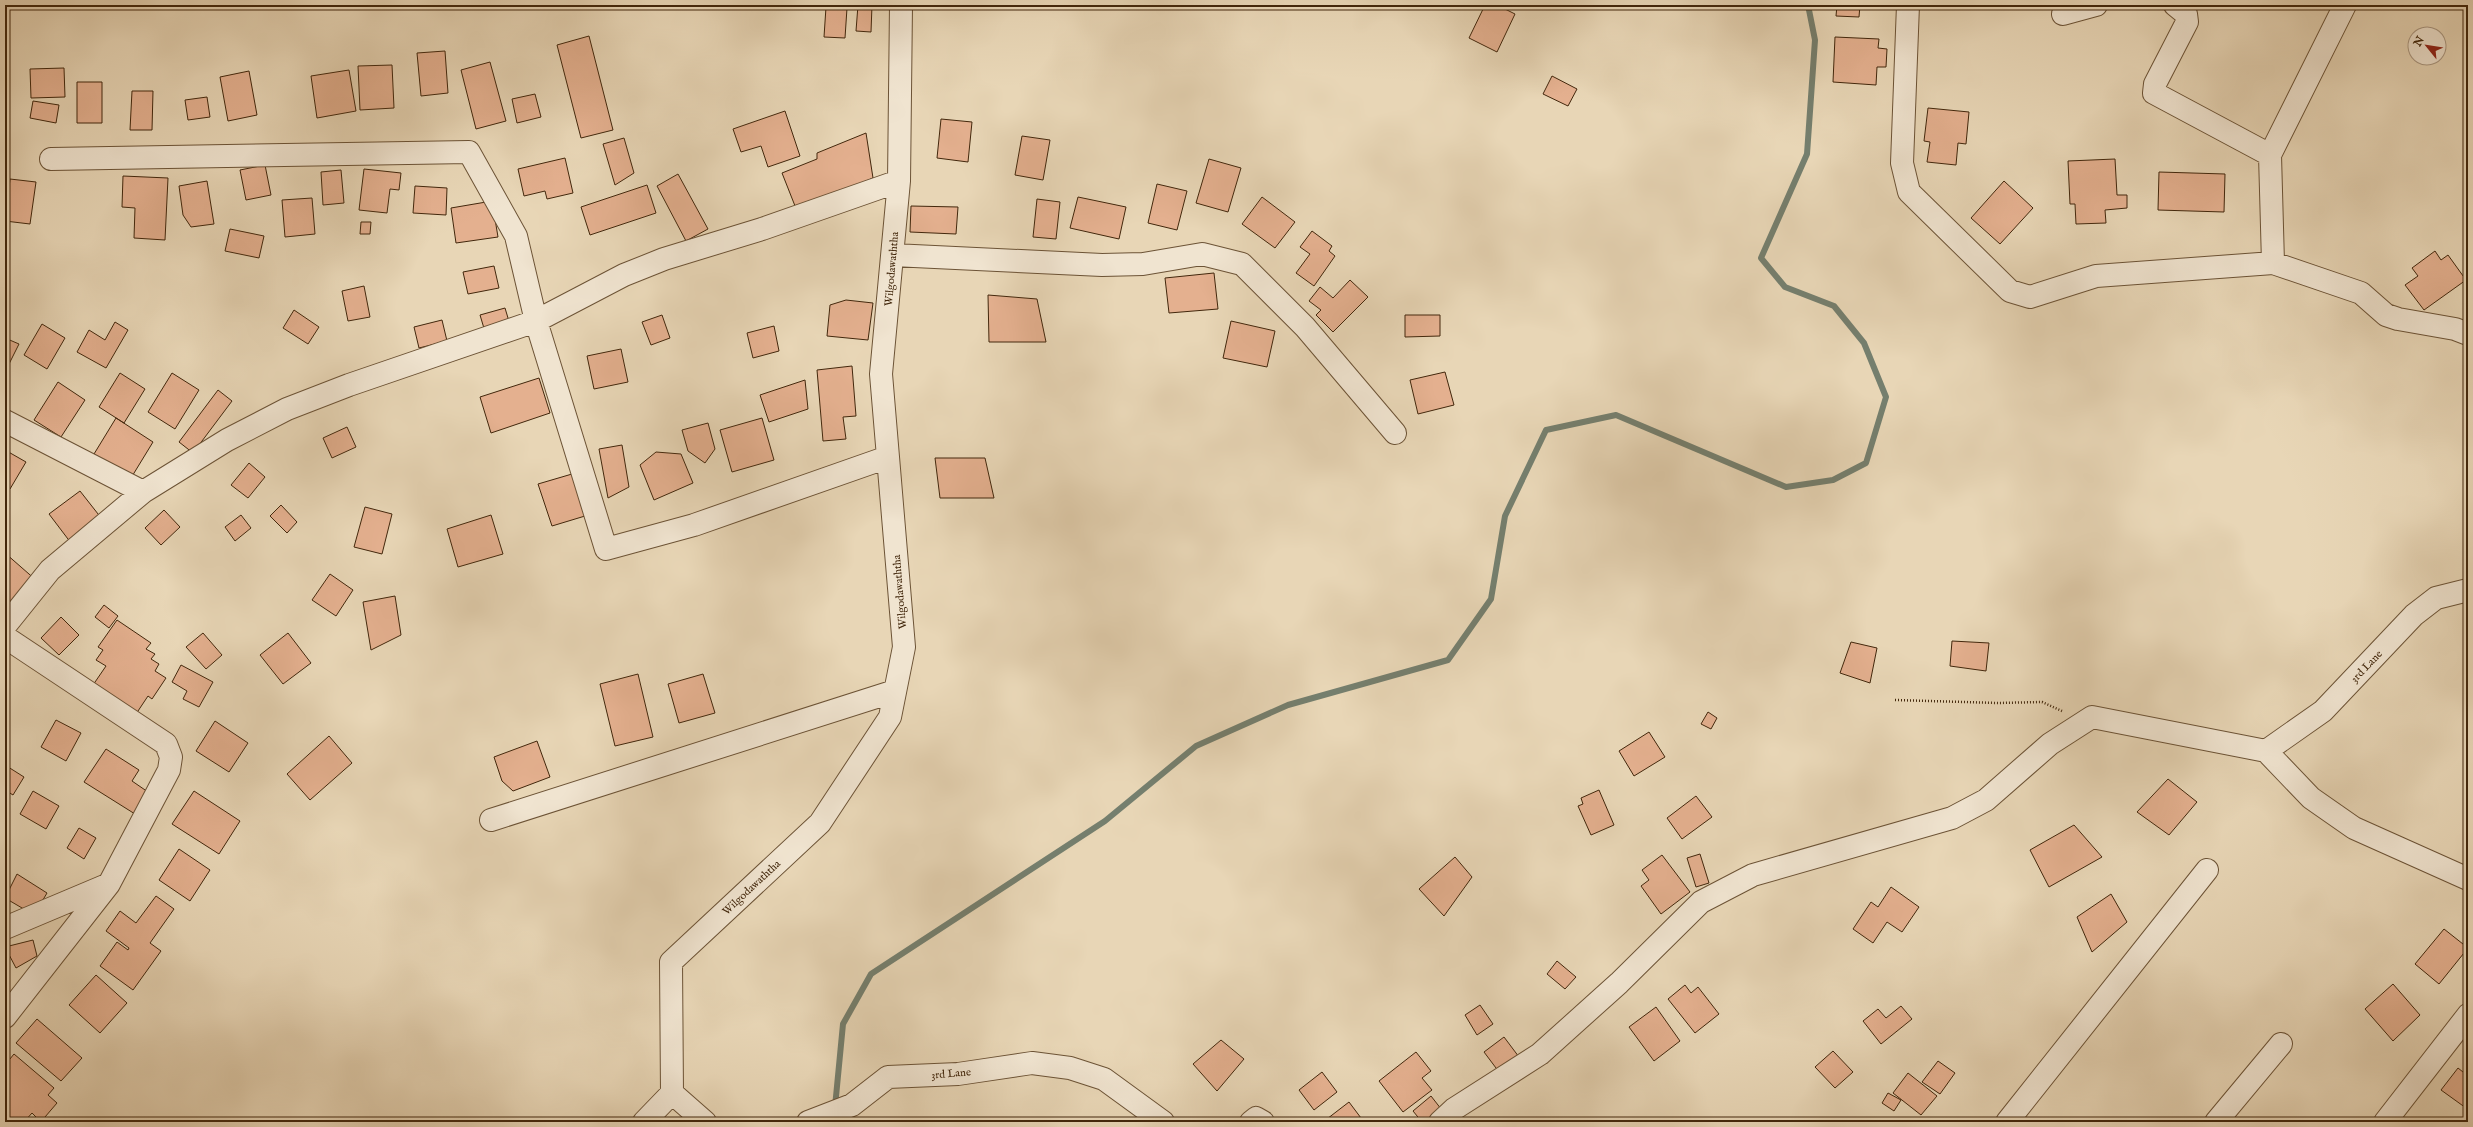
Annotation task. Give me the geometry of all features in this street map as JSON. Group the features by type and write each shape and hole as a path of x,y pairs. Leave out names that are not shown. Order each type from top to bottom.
{"street":[{"name":"Wilgodawaththa","path":"672,1093 671,962 820,823 890,717 904,647 881,374 899,181 901,5"},
{"path":"1908,5 1902,163 1909,192 2010,291 2030,297 2096,276 2273,263 2361,293 2386,315 2455,329 2468,334"},
{"path":"2063,14 2096,5"},
{"path":"2175,5 2186,14 2187,22 2155,84 2154,93 2270,155"},
{"path":"2273,263 2270,155 2345,5"},
{"path":"51,158 469,152 516,236 536,321 606,549 694,525 888,457"},
{"path":"5,626 50,570 143,492 227,440 287,409 349,385 536,321 624,275 664,259 762,229 899,181"},
{"path":"893,255 1102,265 1143,264 1202,254 1242,264 1305,327 1395,433"},
{"path":"5,421 143,492"},
{"name":"3rd Lane","path":"2266,751 2323,711 2414,614 2436,598 2468,590"},
{"path":"5,637 166,744 171,757 169,770 109,884 5,1017"},
{"path":"491,820 895,692"},
{"path":"1440,1122 1454,1109 1540,1054 1619,983 1701,902 1753,875 1952,818 1986,800 2050,744 2092,717 2266,751 2311,798 2354,828 2468,879"},
{"path":"2007,1122 2207,870"},
{"path":"5,928 109,884"},
{"path":"2385,1122 2468,1015"},
{"path":"2216,1122 2281,1044"},
{"name":"3rd Lane","path":"808,1122 852,1104 888,1077 958,1074 1032,1063 1070,1068 1104,1079 1163,1122"},
{"path":"644,1122 672,1093 705,1122"},
{"path":"1251,1122 1256,1118 1263,1122"}],"path":[{"path":"1895,700 1998,704 2042,702 2069,713"}],"building":[{"path":"858,5 872,5 871,32 856,31"},
{"path":"1485,5 1497,5 1515,14 1497,52 1469,38"},
{"path":"1837,5 1860,5 1859,17 1836,16"},
{"path":"1940,5 1986,5 1986,8 1940,9"},
{"path":"826,7 847,8 845,38 824,37"},
{"path":"589,36 613,130 581,138 557,45"},
{"path":"1835,37 1879,39 1878,48 1887,49 1886,67 1877,67 1876,85 1833,82"},
{"path":"445,51 448,93 421,96 417,53"},
{"path":"490,62 506,121 476,129 461,70"},
{"path":"392,65 394,108 360,110 358,66"},
{"path":"64,68 65,97 31,98 30,69"},
{"path":"349,70 356,111 317,118 311,76"},
{"path":"249,71 257,115 228,121 220,77"},
{"path":"1552,76 1577,89 1568,106 1543,94"},
{"path":"77,82 102,82 102,123 77,123"},
{"path":"132,91 153,91 152,130 130,130"},
{"path":"535,94 541,117 517,123 512,99"},
{"path":"207,97 210,117 188,120 185,100"},
{"path":"33,101 59,105 56,123 30,118"},
{"path":"1928,108 1969,112 1966,144 1958,143 1956,165 1927,162 1930,142 1924,141"},
{"path":"785,111 800,156 768,167 761,146 741,152 733,129"},
{"path":"941,119 972,122 968,162 937,158"},
{"path":"866,133 873,178 797,211 782,173 817,159 817,153"},
{"path":"1022,136 1050,140 1043,180 1015,175"},
{"path":"624,138 634,173 615,185 603,144"},
{"path":"565,158 573,193 547,199 545,191 524,196 518,169"},
{"path":"1209,159 1241,168 1228,212 1196,203"},
{"path":"2115,159 2117,195 2127,195 2127,208 2105,210 2106,223 2076,224 2075,204 2070,204 2068,161"},
{"path":"265,165 271,195 246,200 240,170"},
{"path":"364,169 401,173 399,190 390,189 387,213 359,210"},
{"path":"341,170 344,203 323,205 321,172"},
{"path":"2159,172 2225,174 2224,212 2158,210"},
{"path":"678,174 708,229 686,241 657,186"},
{"path":"123,176 168,178 165,240 134,238 135,208 122,207"},
{"path":"10,179 36,182 30,224 5,221"},
{"path":"207,181 214,224 191,227 183,215 179,186"},
{"path":"2004,181 2033,208 2000,244 1971,218"},
{"path":"1157,184 1187,191 1177,230 1148,223"},
{"path":"647,185 656,213 590,235 581,207"},
{"path":"415,186 447,188 446,215 413,213"},
{"path":"1078,197 1126,207 1119,239 1070,228"},
{"path":"1262,197 1295,222 1275,248 1242,224"},
{"path":"312,198 315,234 285,237 282,200"},
{"path":"1037,199 1060,202 1056,239 1033,237"},
{"path":"492,201 498,237 456,243 451,208"},
{"path":"911,206 958,207 956,234 910,232"},
{"path":"361,222 371,222 370,234 360,234"},
{"path":"230,229 264,236 259,258 225,251"},
{"path":"1312,231 1332,246 1329,251 1335,256 1314,286 1296,273 1310,254 1300,247"},
{"path":"2435,251 2441,260 2448,255 2466,280 2424,310 2405,285 2418,276 2412,268"},
{"path":"494,266 499,288 468,294 463,272"},
{"path":"1214,273 1218,309 1169,313 1165,278"},
{"path":"1350,280 1368,297 1333,332 1316,315 1321,310 1309,301 1320,287 1333,298"},
{"path":"364,286 370,317 348,321 342,291"},
{"path":"988,295 1037,299 1046,342 989,342"},
{"path":"846,300 873,303 868,340 827,336 830,305"},
{"path":"505,308 511,328 486,335 480,315"},
{"path":"294,310 319,327 308,344 283,328"},
{"path":"662,315 670,338 651,345 642,322"},
{"path":"1405,315 1440,315 1440,336 1405,337"},
{"path":"442,320 447,341 419,348 414,327"},
{"path":"1231,321 1275,331 1267,367 1223,358"},
{"path":"115,322 128,330 106,368 77,352 89,330 105,340"},
{"path":"42,324 65,338 47,369 24,355"},
{"path":"774,326 779,351 753,358 747,333"},
{"path":"5,338 19,344 5,372"},
{"path":"621,349 628,382 594,389 587,356"},
{"path":"852,366 856,416 843,417 846,439 823,441 817,370"},
{"path":"1445,372 1454,405 1418,414 1410,380"},
{"path":"120,373 145,389 124,423 99,407"},
{"path":"172,373 199,390 175,429 148,412"},
{"path":"539,378 550,413 491,433 480,397"},
{"path":"805,380 808,409 769,422 760,395"},
{"path":"58,382 85,400 61,437 34,420"},
{"path":"218,390 232,401 193,453 179,442"},
{"path":"116,418 153,442 131,478 94,454"},
{"path":"762,418 774,460 732,472 720,430"},
{"path":"708,423 715,449 705,463 688,451 682,430"},
{"path":"347,427 356,447 332,458 323,438"},
{"path":"622,445 629,487 608,498 599,449"},
{"path":"5,450 26,462 10,489 5,487"},
{"path":"656,452 681,454 693,483 654,500 640,465"},
{"path":"935,458 985,458 994,498 940,498"},
{"path":"249,463 265,477 248,498 231,485"},
{"path":"572,474 585,516 552,526 538,484"},
{"path":"80,491 102,519 71,543 49,514"},
{"path":"281,505 297,522 287,533 270,516"},
{"path":"365,507 392,514 382,554 354,547"},
{"path":"164,510 180,527 161,545 145,528"},
{"path":"241,515 251,528 235,541 225,527"},
{"path":"491,515 503,554 458,567 447,529"},
{"path":"5,553 37,581 5,617"},
{"path":"330,574 353,590 336,616 312,600"},
{"path":"395,596 401,635 371,650 363,602"},
{"path":"104,605 118,616 109,628 95,617"},
{"path":"61,617 79,635 59,655 41,638"},
{"path":"117,620 151,643 146,649 155,654 151,659 159,664 155,671 166,678 152,699 148,696 136,714 93,685 106,666 96,660 103,650 98,647"},
{"path":"203,633 222,655 206,669 186,647"},
{"path":"288,633 311,663 283,684 260,655"},
{"path":"1952,641 1989,643 1986,671 1950,666"},
{"path":"1851,642 1877,648 1870,683 1840,673"},
{"path":"181,665 213,682 199,707 183,699 187,691 172,682"},
{"path":"638,674 653,737 615,746 600,684"},
{"path":"703,674 715,713 679,723 668,684"},
{"path":"1708,712 1717,718 1711,729 1701,724"},
{"path":"56,720 81,733 66,761 41,747"},
{"path":"215,721 248,743 229,772 196,751"},
{"path":"1649,732 1665,757 1634,776 1619,751"},
{"path":"329,736 352,763 310,800 287,774"},
{"path":"537,741 550,777 513,791 502,781 494,757"},
{"path":"106,749 139,770 132,781 148,792 135,814 84,782"},
{"path":"5,765 24,777 13,795 5,790"},
{"path":"2168,779 2197,802 2169,835 2137,812"},
{"path":"1599,790 1614,825 1591,835 1578,806 1583,804 1581,798"},
{"path":"33,791 59,806 46,829 20,814"},
{"path":"194,791 240,821 219,854 172,824"},
{"path":"1696,796 1712,817 1682,839 1667,818"},
{"path":"2074,825 2102,857 2049,887 2030,850"},
{"path":"79,828 96,838 84,859 67,848"},
{"path":"179,849 210,870 190,901 159,880"},
{"path":"1700,854 1709,883 1696,887 1687,858"},
{"path":"1662,855 1690,892 1661,914 1641,886 1649,880 1642,870"},
{"path":"1455,857 1472,877 1444,916 1419,889"},
{"path":"17,874 47,893 34,915 5,898"},
{"path":"1891,887 1919,907 1902,932 1887,922 1873,943 1853,929 1871,902 1878,907"},
{"path":"2111,894 2127,922 2092,952 2077,917"},
{"path":"156,896 174,909 150,943 161,951 133,990 100,966 117,942 128,950 129,948 106,931 120,911 136,923"},
{"path":"2444,929 2468,948 2439,984 2415,964"},
{"path":"33,940 37,956 16,968 5,947"},
{"path":"1557,961 1576,977 1565,989 1547,974"},
{"path":"96,975 127,1003 100,1033 69,1005"},
{"path":"2393,984 2420,1015 2393,1041 2365,1009"},
{"path":"1685,985 1691,993 1698,987 1719,1014 1695,1033 1668,999"},
{"path":"1480,1005 1493,1024 1477,1035 1465,1015"},
{"path":"1901,1006 1912,1019 1881,1044 1863,1021 1878,1009 1886,1018"},
{"path":"1656,1007 1680,1041 1654,1061 1629,1027"},
{"path":"37,1019 82,1058 61,1081 16,1043"},
{"path":"1504,1037 1519,1057 1499,1072 1484,1052"},
{"path":"1221,1040 1244,1059 1217,1091 1193,1064"},
{"path":"1833,1051 1853,1072 1835,1088 1815,1067"},
{"path":"1416,1052 1431,1071 1422,1078 1432,1090 1403,1112 1379,1081"},
{"path":"14,1054 54,1088 48,1095 57,1103 45,1117 52,1122 32,1122 36,1117 32,1113 24,1122 15,1122 5,1113 5,1065"},
{"path":"1938,1061 1955,1073 1940,1094 1922,1082"},
{"path":"2458,1068 2468,1076 2466,1108 2441,1090"},
{"path":"1322,1072 1337,1092 1314,1110 1299,1090"},
{"path":"1908,1073 1937,1096 1921,1115 1893,1093"},
{"path":"1888,1093 1901,1100 1894,1111 1882,1103"},
{"path":"1431,1096 1445,1114 1433,1122 1422,1122 1413,1111"},
{"path":"1349,1102 1364,1122 1323,1122"}],"waterway":[{"path":"835,1107 843,1024 871,974 1105,821 1196,746 1288,705 1448,660 1491,599 1505,516 1546,430 1616,415 1786,487 1833,480 1866,463 1886,397 1864,343 1834,306 1785,287 1761,258 1807,154 1815,40 1808,5"}]}
